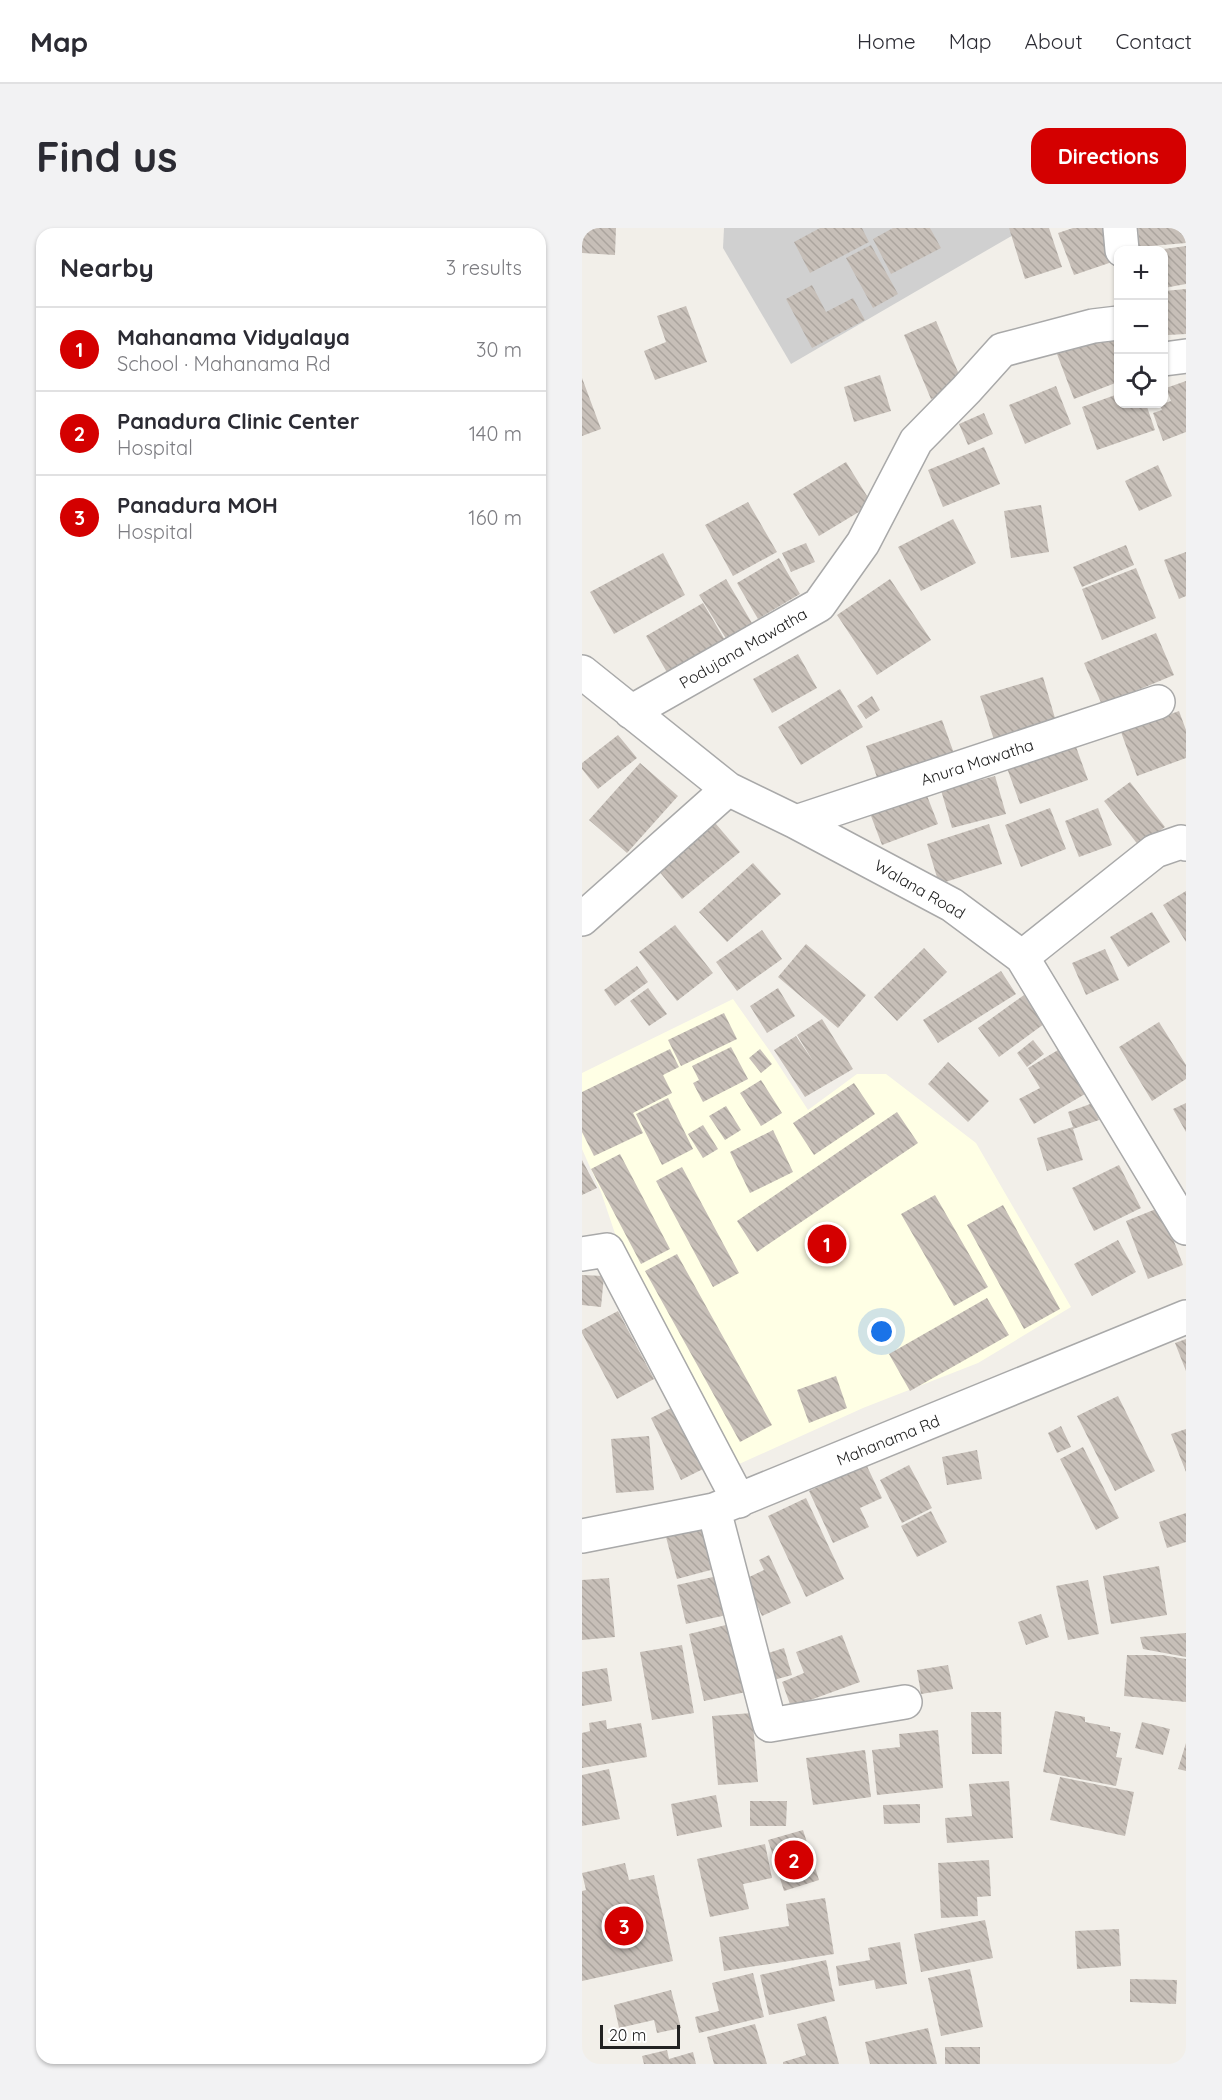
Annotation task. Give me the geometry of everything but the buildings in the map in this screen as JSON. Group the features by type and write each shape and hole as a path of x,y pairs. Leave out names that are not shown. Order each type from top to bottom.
{"street":[{"path":"1119,228 1121,246"},
{"name":"Podujana Mawatha","path":"631,712 819,605 863,543 916,441 1002,350 1093,326 1114,323"},
{"path":"1168,358 1186,356"},
{"name":"Walana Road","path":"590,689 631,712 728,789 796,822 952,905 1022,957 1186,1228"},
{"name":"Anura Mawatha","path":"796,822 1158,702"},
{"path":"582,918 728,789"},
{"path":"1022,957 1155,851 1181,842 1186,844"},
{"path":"582,1254 607,1250 726,1506 770,1725 905,1702"},
{"name":"Mahanama Rd","path":"582,1536 726,1506 1186,1317"}],"shaded area":[{"path":"724,228 1020,228 1020,231 791,364 723,248"},
{"path":"733,999 808,1110 857,1074 886,1074 976,1143 1071,1307 978,1363 863,1408 728,1469 636,1296 601,1192 582,1149 582,1073"}],"place":[{"name":"Mahanama Vidyalaya","path":"827,1244"},
{"name":"Panadura Clinic Center","path":"794,1860"},
{"name":"Panadura MOH","path":"624,1926"}]}
